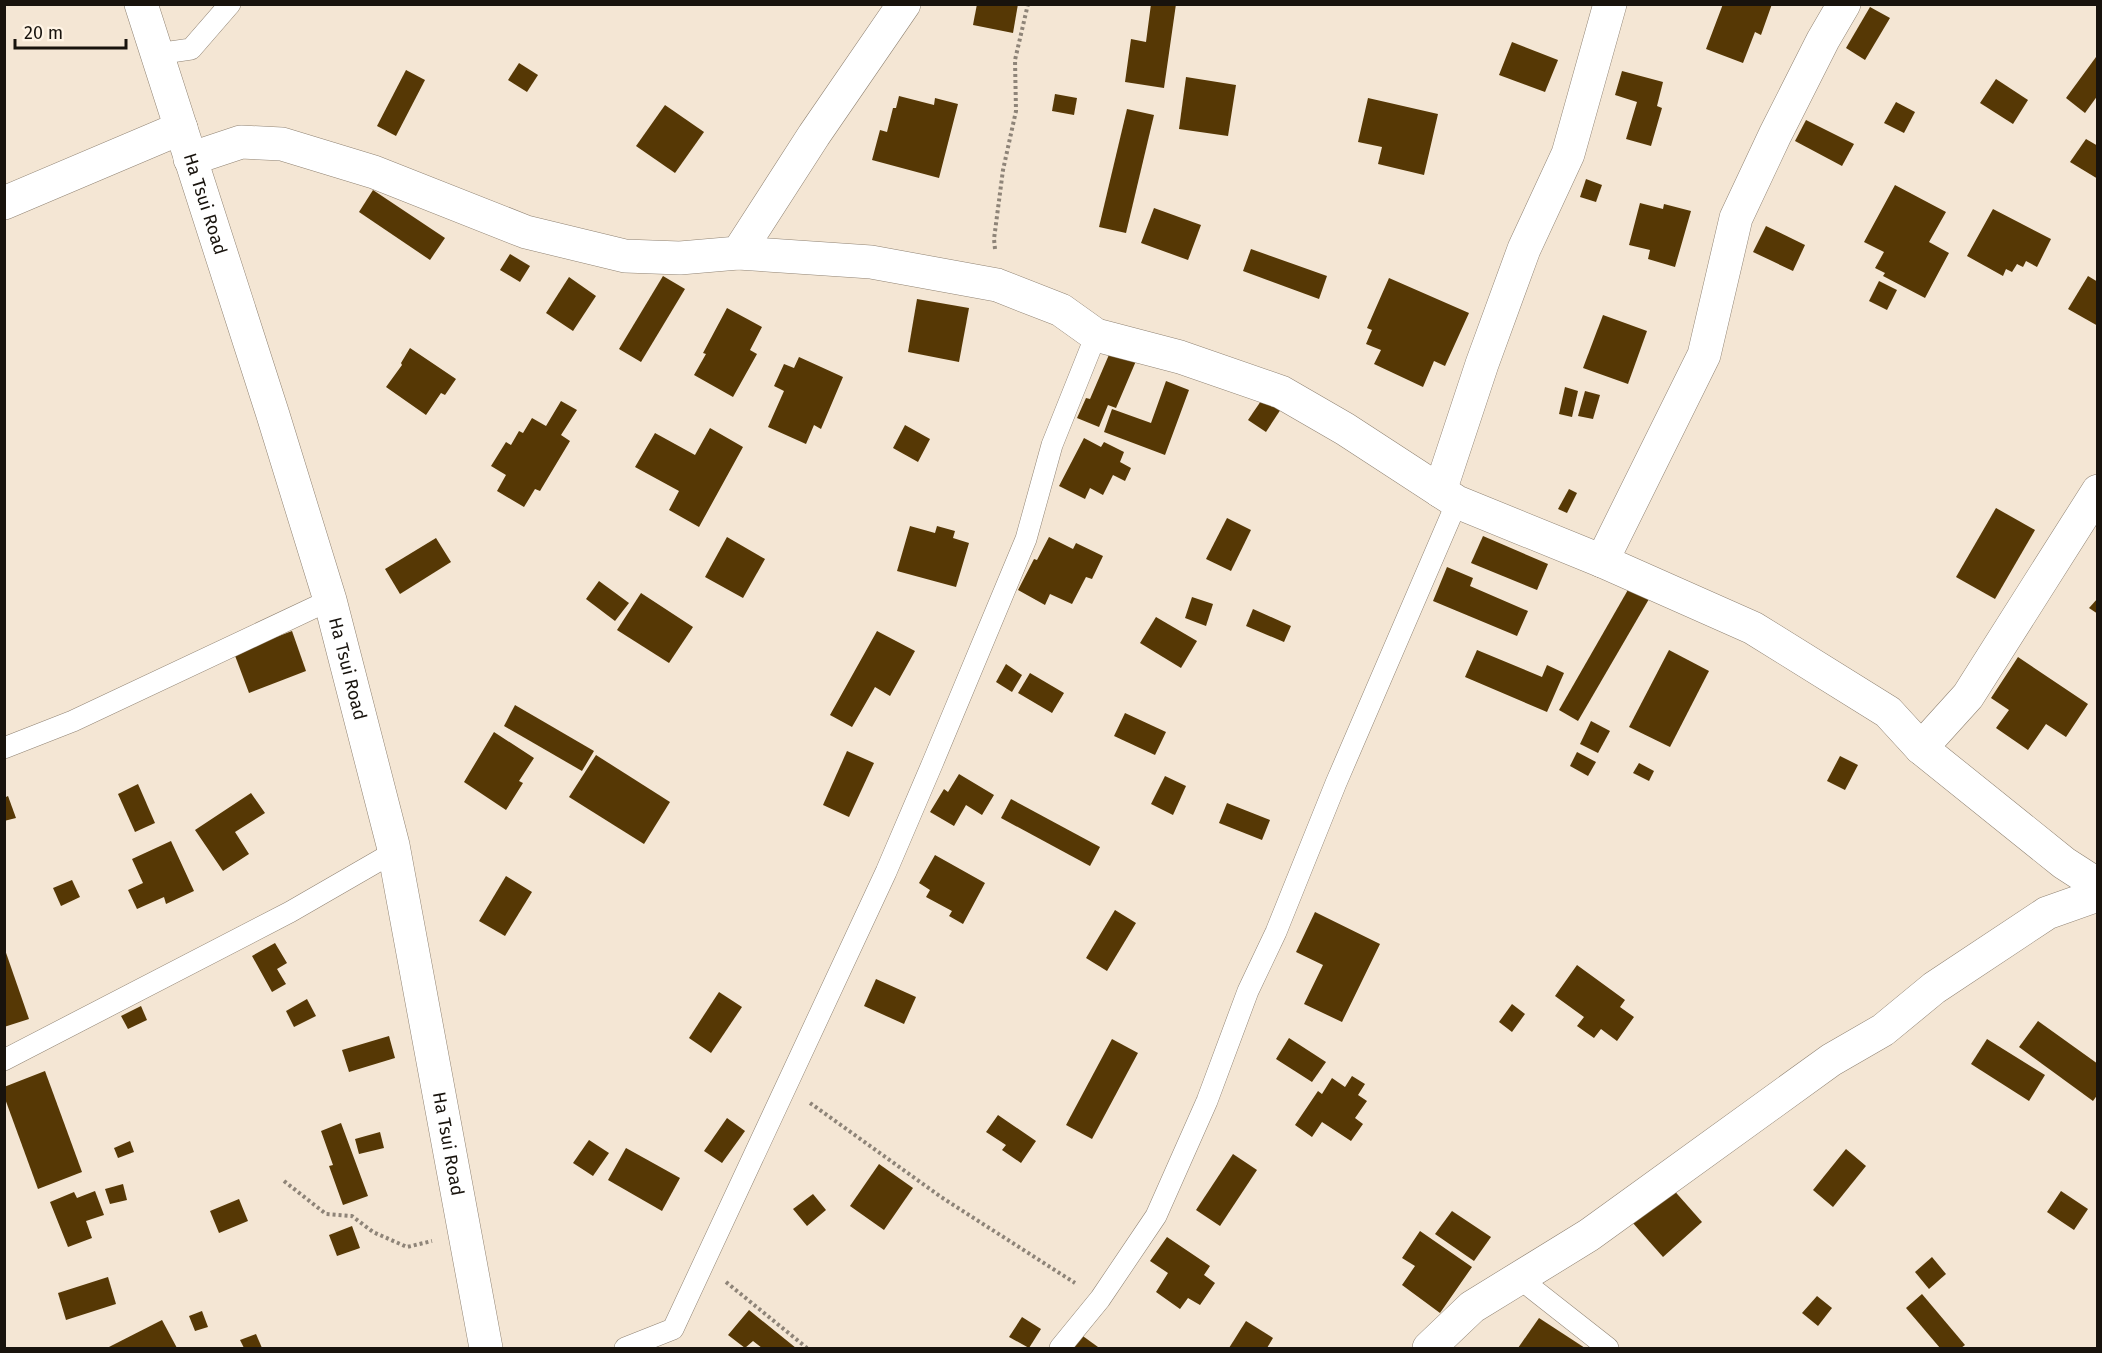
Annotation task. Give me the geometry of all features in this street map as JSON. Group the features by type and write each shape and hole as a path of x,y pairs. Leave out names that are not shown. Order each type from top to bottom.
{"street":[{"name":"Ha Tsui Road","path":"141,4 270,404 330,600 394,852 486,1348"},
{"path":"738,254 814,135 904,4"},
{"path":"1449,496 1482,364 1524,249 1568,154 1610,4"},
{"path":"1602,561 1704,355 1736,218 1823,40 1844,4"},
{"path":"4,203 186,143 282,144 374,172 526,231 625,256 680,258 738,254 871,262 997,285 1061,310 1096,335 1180,357 1281,392 1345,429 1449,496 1753,628 1888,712 1921,748 2064,863 2097,885"},
{"path":"1921,748 1968,696 2097,490"},
{"path":"1429,1348 1472,1307 1589,1235 1831,1060 1883,1030 1934,988 2047,913 2097,895"}],"lane":[{"path":"157,54 191,49 230,4"},
{"path":"625,1348 673,1329 705,1265 886,872 1022,550 1052,445 1096,335"},
{"path":"1060,1348 1100,1299 1156,1216 1207,1101 1248,990 1276,932 1449,496"},
{"path":"4,747 73,721 330,600"},
{"path":"4,1060 290,912 394,852"},
{"path":"1519,1278 1608,1348"}],"path":[{"path":"997,285 994,239 1004,170 1016,111 1015,60 1029,4"},
{"path":"786,1086 941,1197 1100,1299"},
{"path":"284,1181 326,1214 352,1216 373,1232 407,1247 465,1234"},
{"path":"705,1265 807,1348"}],"building":[{"path":"977,4 1018,4 1013,33 973,25"},
{"path":"1151,4 1176,4 1164,88 1125,82 1131,39 1146,42"},
{"path":"1723,4 1772,4 1761,35 1755,32 1743,63 1706,49"},
{"path":"1870,7 1890,18 1865,60 1846,48"},
{"path":"1512,42 1558,60 1545,92 1499,75"},
{"path":"2096,57 2098,59 2098,95 2085,113 2066,98"},
{"path":"519,63 538,75 527,92 508,80"},
{"path":"406,70 425,80 396,136 377,126"},
{"path":"1622,71 1663,82 1657,106 1662,108 1651,146 1626,139 1637,102 1615,95"},
{"path":"1186,77 1236,85 1228,136 1179,129"},
{"path":"1996,79 2028,100 2013,124 1980,103"},
{"path":"1055,94 1077,98 1074,115 1052,111"},
{"path":"899,96 934,105 935,98 958,104 939,178 872,160 880,130 887,132 893,108 896,108"},
{"path":"1368,98 1438,114 1424,175 1378,164 1382,147 1358,142"},
{"path":"1896,102 1915,112 1904,133 1884,123"},
{"path":"665,105 704,132 675,173 636,146"},
{"path":"1127,109 1154,115 1126,233 1099,227"},
{"path":"1806,120 1854,144 1842,166 1795,141"},
{"path":"2086,139 2098,146 2098,179 2070,162"},
{"path":"1586,179 1602,185 1596,202 1580,197"},
{"path":"1895,185 1946,212 1929,242 1949,253 1925,298 1883,276 1885,273 1875,268 1884,252 1864,242"},
{"path":"373,190 445,238 430,260 359,212"},
{"path":"1640,203 1663,209 1664,204 1691,211 1675,267 1648,259 1650,250 1629,245"},
{"path":"1154,208 1201,225 1188,260 1141,243"},
{"path":"1993,209 2051,239 2037,267 2026,261 2023,267 2017,264 2012,272 2006,269 2003,276 1967,256"},
{"path":"1766,226 1805,245 1793,271 1753,252"},
{"path":"1251,249 1327,276 1319,299 1243,271"},
{"path":"510,254 530,266 520,282 500,270"},
{"path":"663,276 685,289 641,362 619,349"},
{"path":"2088,276 2098,282 2098,326 2068,309"},
{"path":"569,277 596,296 573,331 546,313"},
{"path":"1389,278 1469,313 1445,366 1434,361 1423,387 1374,364 1381,350 1366,344 1372,330 1367,328"},
{"path":"1879,281 1897,290 1887,310 1869,301"},
{"path":"917,299 969,308 959,362 908,352"},
{"path":"727,308 762,327 750,350 757,354 733,397 694,375"},
{"path":"1603,315 1647,331 1628,384 1583,368"},
{"path":"410,348 456,379 445,395 441,393 426,415 386,387 402,365"},
{"path":"1111,350 1136,361 1116,408 1108,405 1099,427 1077,418 1086,398 1090,399"},
{"path":"799,357 843,377 821,429 814,425 806,444 768,427 784,391 774,386 784,364 794,368"},
{"path":"1166,381 1189,390 1165,455 1104,432 1112,409 1151,423"},
{"path":"1565,387 1578,391 1572,417 1559,414"},
{"path":"1585,391 1600,395 1593,419 1578,416"},
{"path":"1263,398 1281,409 1266,432 1248,420"},
{"path":"561,401 577,410 561,435 570,441 540,491 535,489 524,507 497,491 506,475 491,466 506,442 511,445 519,431 523,433 532,418 546,426"},
{"path":"905,425 930,439 918,462 893,448"},
{"path":"710,428 743,447 699,527 669,510 679,491 635,467 655,433 695,455"},
{"path":"1084,438 1101,447 1104,442 1124,452 1120,462 1131,468 1125,481 1113,475 1103,495 1090,488 1085,499 1059,486"},
{"path":"1569,489 1577,493 1567,513 1558,509"},
{"path":"1996,508 2035,530 1995,599 1956,577"},
{"path":"1227,518 1251,530 1231,571 1206,559"},
{"path":"910,526 935,533 937,526 955,531 953,538 969,543 956,587 897,571"},
{"path":"1483,536 1548,564 1537,590 1471,563"},
{"path":"727,537 765,559 743,598 705,577"},
{"path":"1049,537 1073,549 1076,543 1103,556 1092,579 1086,577 1072,604 1050,594 1045,605 1018,590 1034,559 1037,560"},
{"path":"436,538 451,562 400,594 385,569"},
{"path":"1447,567 1473,578 1470,586 1528,611 1517,636 1433,601"},
{"path":"599,581 629,603 615,621 586,599"},
{"path":"1629,588 1649,599 1578,721 1559,710"},
{"path":"641,593 693,627 669,663 617,630"},
{"path":"1192,597 1213,604 1206,626 1185,618"},
{"path":"2098,598 2098,614 2089,608"},
{"path":"1253,609 1291,626 1284,642 1246,626"},
{"path":"1156,617 1197,641 1181,668 1140,643"},
{"path":"292,631 306,671 249,693 234,653"},
{"path":"877,631 915,651 890,696 875,687 852,727 830,715"},
{"path":"1477,650 1542,677 1547,665 1564,673 1547,712 1465,677"},
{"path":"1669,650 1709,671 1670,747 1629,727"},
{"path":"2018,657 2088,704 2066,737 2046,724 2028,750 1996,728 2009,710 1991,698"},
{"path":"1006,664 1022,675 1012,692 996,682"},
{"path":"1030,673 1064,693 1052,713 1018,693"},
{"path":"515,705 594,751 582,771 504,726"},
{"path":"1125,713 1166,732 1155,755 1114,736"},
{"path":"1591,721 1610,731 1598,753 1580,744"},
{"path":"494,732 534,758 519,781 523,783 506,810 464,782"},
{"path":"847,751 874,763 849,817 823,805"},
{"path":"1577,752 1596,762 1588,776 1570,766"},
{"path":"596,755 670,802 644,844 569,797"},
{"path":"1840,756 1858,765 1845,790 1827,781"},
{"path":"1639,763 1654,771 1649,781 1633,773"},
{"path":"959,774 994,795 982,815 966,805 954,826 930,812 944,789 948,792"},
{"path":"1165,776 1186,786 1173,815 1151,804"},
{"path":"138,784 155,823 135,832 118,794"},
{"path":"251,793 265,813 235,832 249,854 223,871 195,830"},
{"path":"8,796 16,818 4,821 4,798"},
{"path":"1011,799 1100,847 1090,866 1001,818"},
{"path":"1227,803 1270,820 1262,840 1219,823"},
{"path":"171,841 194,891 166,904 164,897 137,909 128,890 143,883 132,859"},
{"path":"935,855 985,883 963,924 949,916 952,911 926,897 930,890 919,883"},
{"path":"506,876 532,892 505,936 479,921"},
{"path":"72,880 80,897 61,906 53,888"},
{"path":"1115,910 1136,923 1107,971 1086,958"},
{"path":"1315,912 1380,944 1342,1022 1304,1004 1323,965 1296,952"},
{"path":"275,943 287,963 277,969 286,984 272,992 252,956"},
{"path":"4,947 29,1019 4,1027"},
{"path":"1577,965 1625,1000 1620,1007 1634,1017 1617,1041 1601,1029 1594,1038 1577,1026 1584,1017 1555,996"},
{"path":"876,979 916,997 904,1024 864,1006"},
{"path":"719,992 742,1007 711,1053 689,1038"},
{"path":"307,999 316,1016 294,1027 286,1011"},
{"path":"1512,1004 1525,1014 1512,1032 1499,1022"},
{"path":"141,1006 147,1020 128,1029 121,1016"},
{"path":"2038,1021 2098,1064 2098,1094 2093,1101 2019,1047"},
{"path":"389,1036 395,1058 349,1072 342,1050"},
{"path":"1289,1038 1326,1062 1312,1082 1276,1059"},
{"path":"1112,1039 1138,1053 1092,1139 1066,1125"},
{"path":"1987,1039 2045,1075 2029,1101 1971,1064"},
{"path":"45,1071 82,1172 38,1189 4,1096 4,1087"},
{"path":"1352,1076 1365,1084 1358,1095 1367,1101 1355,1118 1363,1124 1351,1141 1322,1122 1312,1137 1295,1125 1318,1091 1322,1094 1332,1078 1345,1087"},
{"path":"998,1115 1036,1141 1021,1163 1002,1150 1006,1145 986,1132"},
{"path":"727,1118 745,1131 722,1163 704,1151"},
{"path":"341,1123 368,1196 343,1205 329,1166 333,1165 321,1131"},
{"path":"380,1132 384,1148 359,1154 355,1139"},
{"path":"589,1140 609,1153 593,1176 573,1163"},
{"path":"130,1141 134,1152 118,1158 114,1148"},
{"path":"626,1148 680,1178 662,1211 608,1180"},
{"path":"1846,1149 1866,1166 1833,1207 1813,1190"},
{"path":"1233,1154 1257,1170 1220,1226 1196,1210"},
{"path":"879,1164 913,1188 884,1230 850,1206"},
{"path":"123,1184 127,1200 110,1204 105,1189"},
{"path":"1671,1187 1702,1222 1663,1257 1632,1222"},
{"path":"95,1191 104,1215 86,1221 92,1238 68,1247 50,1202 74,1192 77,1198"},
{"path":"2061,1191 2088,1209 2074,1230 2047,1212"},
{"path":"813,1194 826,1210 807,1226 793,1209"},
{"path":"239,1199 248,1221 219,1233 210,1211"},
{"path":"1452,1211 1491,1237 1474,1261 1435,1234"},
{"path":"352,1226 360,1248 337,1256 329,1235"},
{"path":"1420,1231 1472,1267 1440,1313 1402,1285 1415,1266 1402,1258"},
{"path":"1167,1237 1210,1266 1204,1275 1215,1283 1200,1305 1188,1298 1180,1309 1156,1292 1168,1273 1150,1261"},
{"path":"1932,1257 1946,1274 1929,1289 1915,1272"},
{"path":"108,1277 116,1304 66,1320 58,1293"},
{"path":"1922,1294 1965,1345 1961,1348 1940,1348 1906,1308"},
{"path":"1817,1296 1832,1308 1818,1326 1802,1313"},
{"path":"749,1310 796,1348 762,1348 753,1341 745,1348 728,1335"},
{"path":"202,1311 208,1327 195,1331 189,1316"},
{"path":"1022,1317 1041,1329 1029,1348 1009,1337"},
{"path":"1539,1318 1585,1348 1518,1348"},
{"path":"162,1320 177,1348 107,1348"},
{"path":"1246,1321 1273,1338 1267,1348 1229,1348"},
{"path":"256,1334 262,1348 244,1348 240,1340"},
{"path":"1080,1334 1098,1347 1070,1348"}]}
